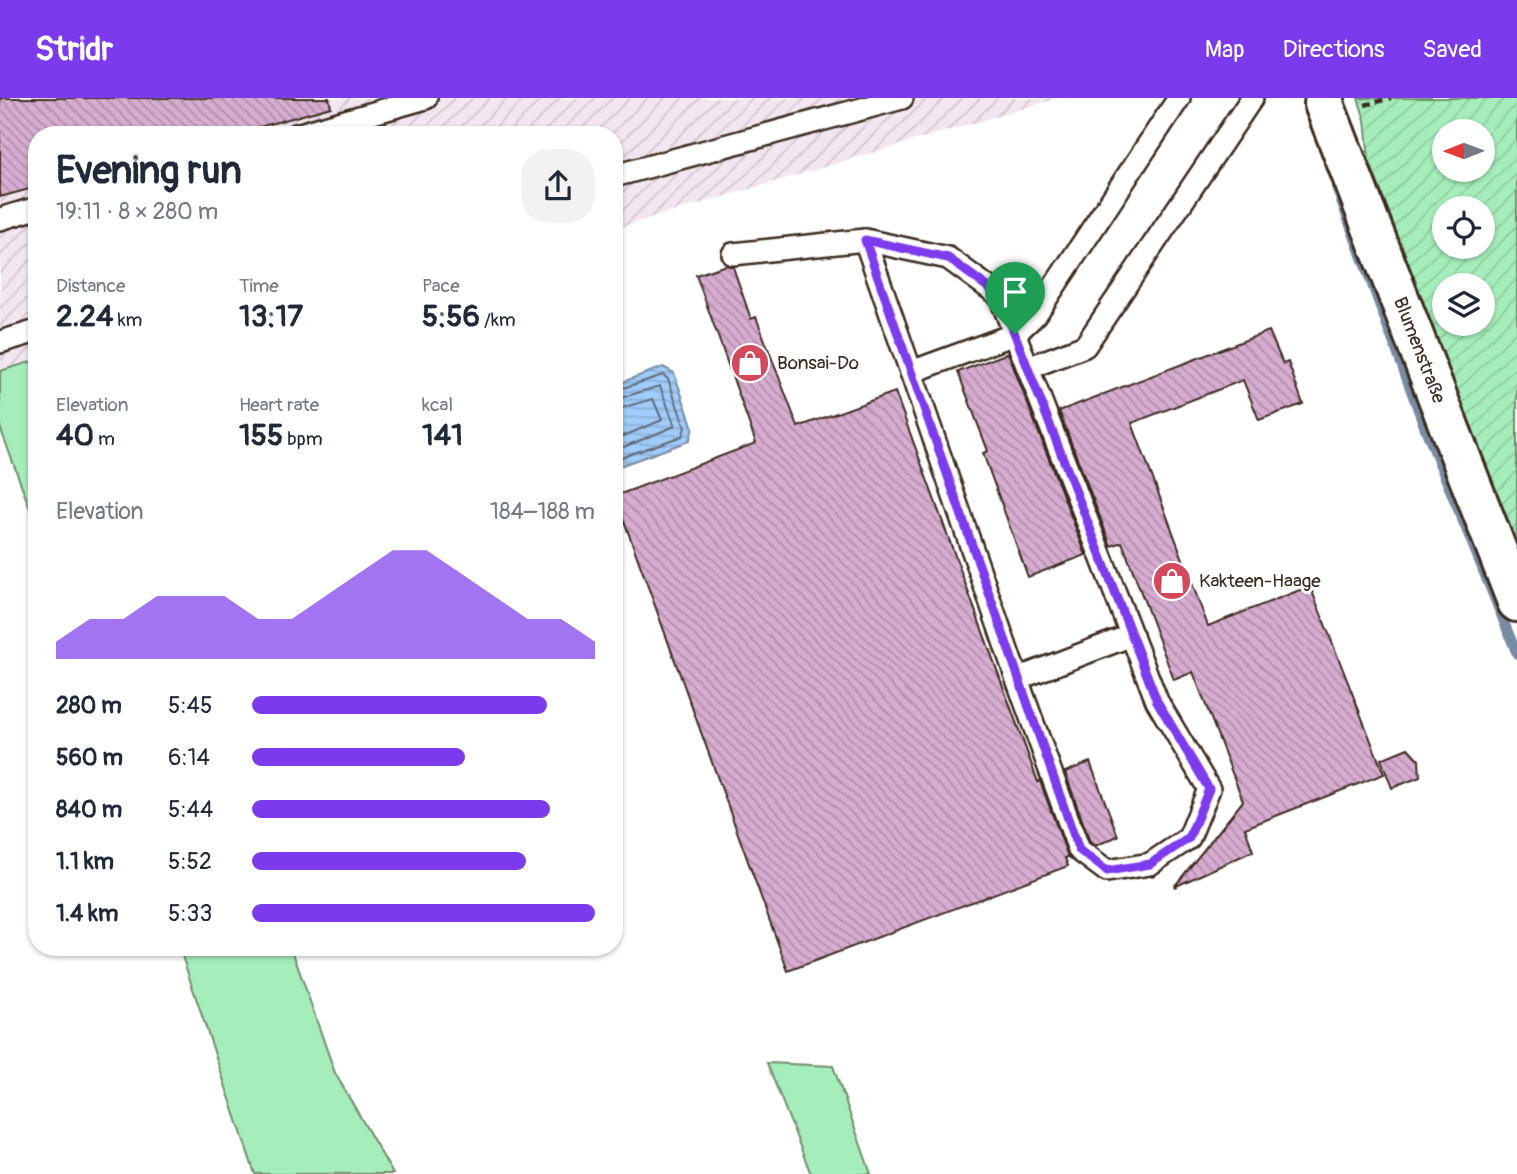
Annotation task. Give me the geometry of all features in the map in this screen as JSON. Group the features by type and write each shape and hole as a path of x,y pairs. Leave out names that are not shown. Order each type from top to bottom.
{"street":[{"name":"Blumenstraße","path":"1325,98 1324,104 1517,602"}],"lane":[{"path":"328,126 426,98"},
{"path":"623,174 902,98"},
{"path":"911,372 1015,334 1036,314 1179,98"},
{"path":"1028,368 1085,346 1252,98"},
{"path":"0,219 28,211"},
{"path":"733,254 865,240 948,258 1000,296 1157,701 1209,789 1189,838 1150,864 1107,871 1079,850 865,240"},
{"path":"0,342 28,334"},
{"path":"1017,679 1132,635"}],"shaded area":[{"path":"0,98 1059,98 623,226 623,126 28,126 28,406 0,414"}],"green space":[{"path":"1358,98 1517,98 1517,551 1436,336 1495,336 1495,273 1432,273 1432,326 1369,160 1365,120"},
{"path":"28,363 28,503 0,427 0,371"},
{"path":"182,956 294,956 335,1073 393,1174 255,1174"},
{"path":"767,1063 833,1066 871,1174 811,1174"}],"water":[{"path":"663,367 674,373 693,428 689,441 623,465 623,382"}],"building":[{"path":"0,98 329,98 331,107 263,126 28,126 28,189 0,197"},
{"path":"726,265 733,267 751,319 756,317 798,427 895,392 1068,857 1065,858 1068,866 788,971 623,518 623,493 756,443 696,275"},
{"path":"1269,331 1283,364 1288,362 1303,404 1259,420 1243,380 1132,423 1208,626 1310,586 1384,774 1245,828 1253,851 1174,887 1243,801 1193,672 1174,680 1122,542 1111,546 1059,411"},
{"path":"1008,353 1086,555 1028,577 983,453 988,451 958,372"},
{"path":"1408,748 1419,760 1420,777 1392,788 1381,759"},
{"path":"1090,762 1118,836 1095,846 1090,842 1065,772"}],"waterway":[{"path":"1336,187 1424,426 1517,654"}],"place":[{"name":"Bonsai-Do","path":"750,363"},
{"name":"Kakteen-Haage","path":"1172,581"}],"route":[{"path":"865,240 948,258 1000,296 1015,334 1157,701 1209,789 1189,838 1150,864 1107,871 1079,850 865,240"}]}
